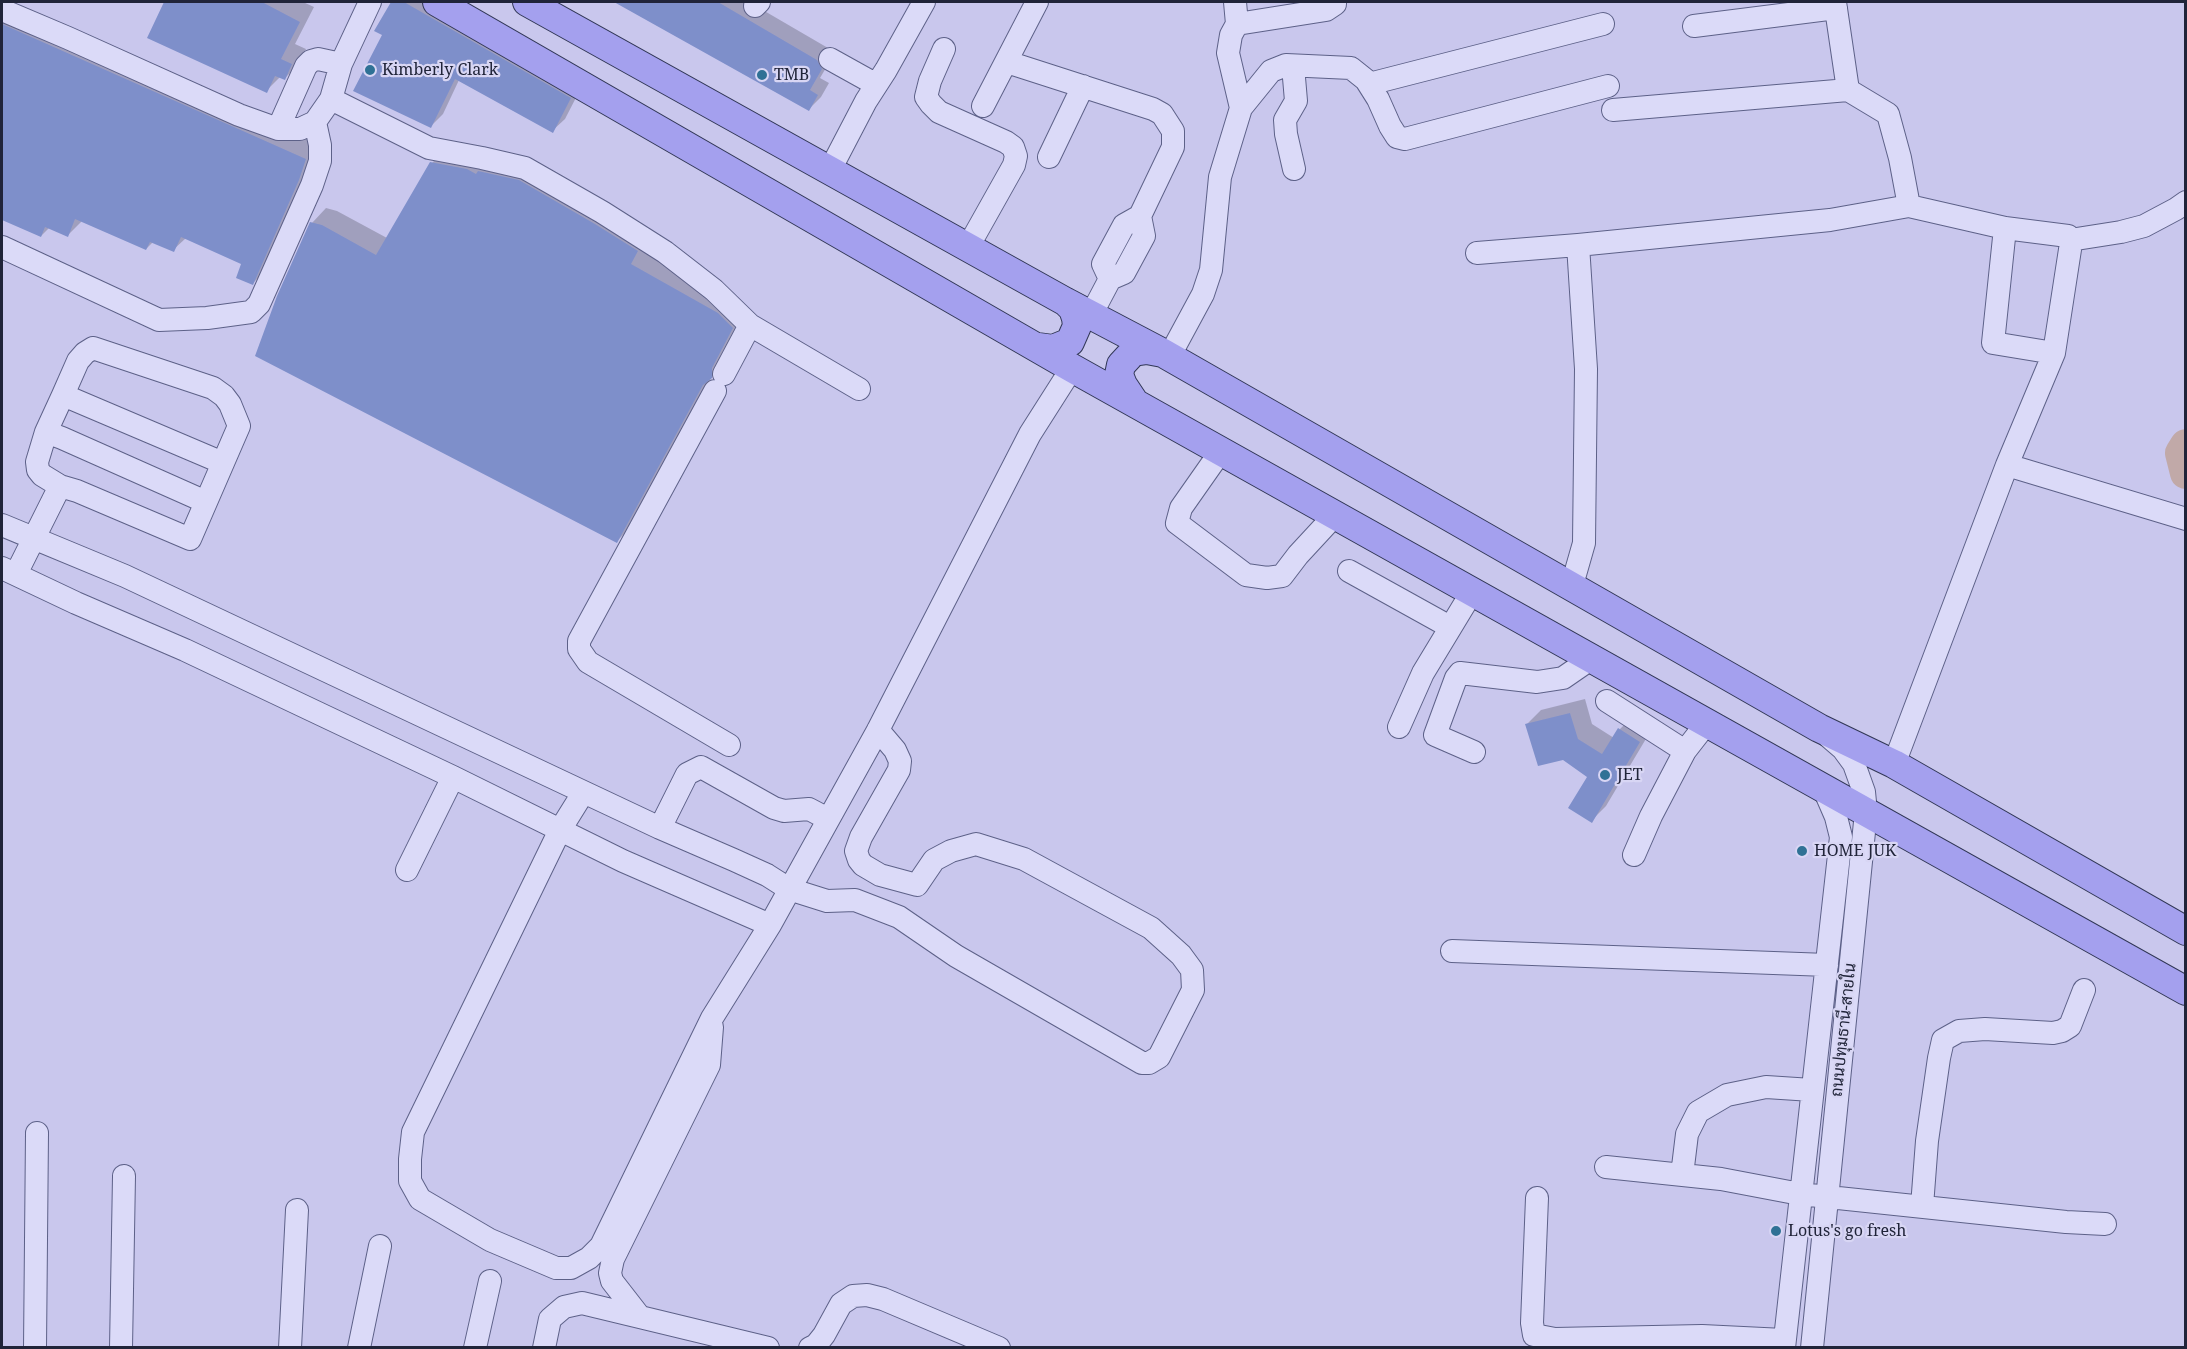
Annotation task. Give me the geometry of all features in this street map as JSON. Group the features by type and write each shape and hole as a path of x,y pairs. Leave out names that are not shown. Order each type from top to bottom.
{"main road":[{"path":"437,2 1072,368 2186,991"},
{"path":"527,2 1166,355 1819,728 1894,764 2186,931"},
{"path":"1038,347 1053,349 1070,342 1077,326 1073,309 1078,308"},
{"path":"1135,403 1119,375 1121,366 1133,352 1147,350 1166,355"}],"street":[{"path":"2,10 239,115 278,129 300,129 315,122 331,99 341,64 370,2"},
{"path":"830,170 875,84 886,70 924,2"},
{"path":"983,106 1037,2"},
{"path":"1241,108 1228,53 1236,13 1293,8 1326,10 1335,2"},
{"path":"1694,26 1836,5 1848,90"},
{"path":"1369,84 1603,24"},
{"path":"944,49 930,81 926,97 930,104 939,112 1006,142 1013,147 1016,156 1014,165 968,247"},
{"path":"278,129 306,66 318,59 341,64"},
{"path":"830,59 875,84"},
{"path":"1007,62 1153,109 1162,114 1173,131 1173,147 1140,216 1124,225 1103,264 1110,279 1078,308"},
{"path":"1166,355 1203,294 1211,270 1220,177 1241,108 1271,71 1286,65 1351,68 1369,84 1397,137 1405,139 1608,86"},
{"path":"1293,66 1296,101 1285,120 1294,169"},
{"path":"1049,157 1083,86"},
{"path":"1613,110 1848,90 1888,114 1900,158 1909,206"},
{"path":"331,99 429,148 525,168 603,212 665,252 714,290 750,325 859,389"},
{"path":"2,246 159,320 207,318 251,312 259,304 320,161 320,146 315,122"},
{"path":"2070,240 2144,226 2186,202"},
{"path":"1477,253 1830,220 1909,206 2005,228 2068,236 2070,240 2054,353 2007,465 1894,764"},
{"path":"2159,218 2186,219"},
{"path":"2005,228 1993,343 2054,353"},
{"path":"1572,585 1584,543 1586,369 1578,245"},
{"path":"729,745 588,662 579,649 579,641 750,325"},
{"path":"93,348 213,388 230,404 239,426 190,539 60,486 42,475 38,470 37,462 46,432 78,360 93,348"},
{"path":"583,793 560,830 413,1132 410,1159 410,1181 420,1199 490,1240 555,1268 571,1268 589,1258 601,1246 712,1018 770,925 879,730 1030,434 1072,368"},
{"path":"63,394 223,463"},
{"path":"46,432 206,502"},
{"path":"1221,451 1181,508 1176,523 1246,575 1267,578 1282,576 1335,515"},
{"path":"2007,465 2186,519"},
{"path":"60,486 34,538 9,571 185,650 453,777 623,861 770,925"},
{"path":"2,525 125,576 583,793 767,875 789,889 827,901 855,900 899,917 956,956 1142,1063 1149,1063 1159,1057 1192,990 1192,970 1180,955 1151,928 1024,860 976,844 951,851 934,860 899,917"},
{"path":"1350,572 1450,627"},
{"path":"1399,727 1423,673 1472,592"},
{"path":"1474,752 1434,735 1460,673 1537,682 1563,678 1592,658"},
{"path":"1607,701 1685,751"},
{"path":"1634,855 1651,816 1685,751 1706,724"},
{"name":"ถนนปทุมธานี-สายใน","path":"1812,1347 1866,812 1864,792 1854,764 1843,749 1819,728"},
{"path":"879,730 895,750 900,761 899,770 861,837 856,851 858,860 880,875 917,885"},
{"path":"660,828 687,774 701,767 774,808 784,811 809,809 828,819"},
{"path":"407,870 453,777"},
{"name":"ถนนปทุมธานี-สายใน","path":"1784,1344 1841,837 1836,817 1823,787"},
{"path":"1452,951 1827,965"},
{"path":"1922,1206 1927,1141 1943,1040 1959,1030 1985,1029 2053,1033 2062,1031 2070,1026 2084,990"},
{"path":"640,1317 612,1281 610,1273 613,1259 709,1065 712,1018"},
{"path":"1682,1175 1687,1134 1698,1112 1727,1095 1766,1087 1812,1090"},
{"path":"35,1347 37,1133"},
{"path":"1606,1167 1721,1179 1800,1194 2104,1224"},
{"path":"121,1347 124,1176"},
{"path":"1537,1198 1532,1323 1534,1335 1555,1339 1784,1344"},
{"path":"290,1347 297,1210"},
{"path":"359,1347 380,1246"},
{"path":"475,1347 490,1281"},
{"path":"810,1347 816,1345 824,1335 841,1304 853,1296 867,1295 883,1299 999,1347"},
{"path":"544,1347 550,1319 564,1307 582,1303 768,1347"}],"building":[{"path":"164,2 262,2 300,22 281,59 292,64 285,80 275,76 267,93 147,38"},
{"path":"391,2 404,2 571,98 553,133 455,79 431,128 353,91 382,35 374,31"},
{"path":"614,2 718,2 817,60 822,69 810,90 818,95 809,111"},
{"path":"2,24 306,159 253,285 236,278 241,264 181,237 174,252 150,242 146,250 75,219 68,237 45,227 41,237 2,220"},
{"path":"430,162 467,169 476,174 478,171 519,180 638,251 631,264 718,313 733,328 712,368 712,378 703,385 617,543 255,356 277,296 310,222 322,225 376,255"},
{"path":"1570,713 1578,739 1602,754 1618,728 1640,742 1592,823 1568,808 1587,777 1563,760 1538,766 1525,724"}],"waterway":[{"path":"2186,445 2181,453 2186,473"}],"place":[{"name":"Kimberly Clark","path":"370,70"},
{"name":"TMB","path":"762,75"},
{"name":"JET","path":"1605,775"},
{"name":"HOME JUK","path":"1802,851"},
{"name":"Lotus's go fresh","path":"1776,1231"}]}
